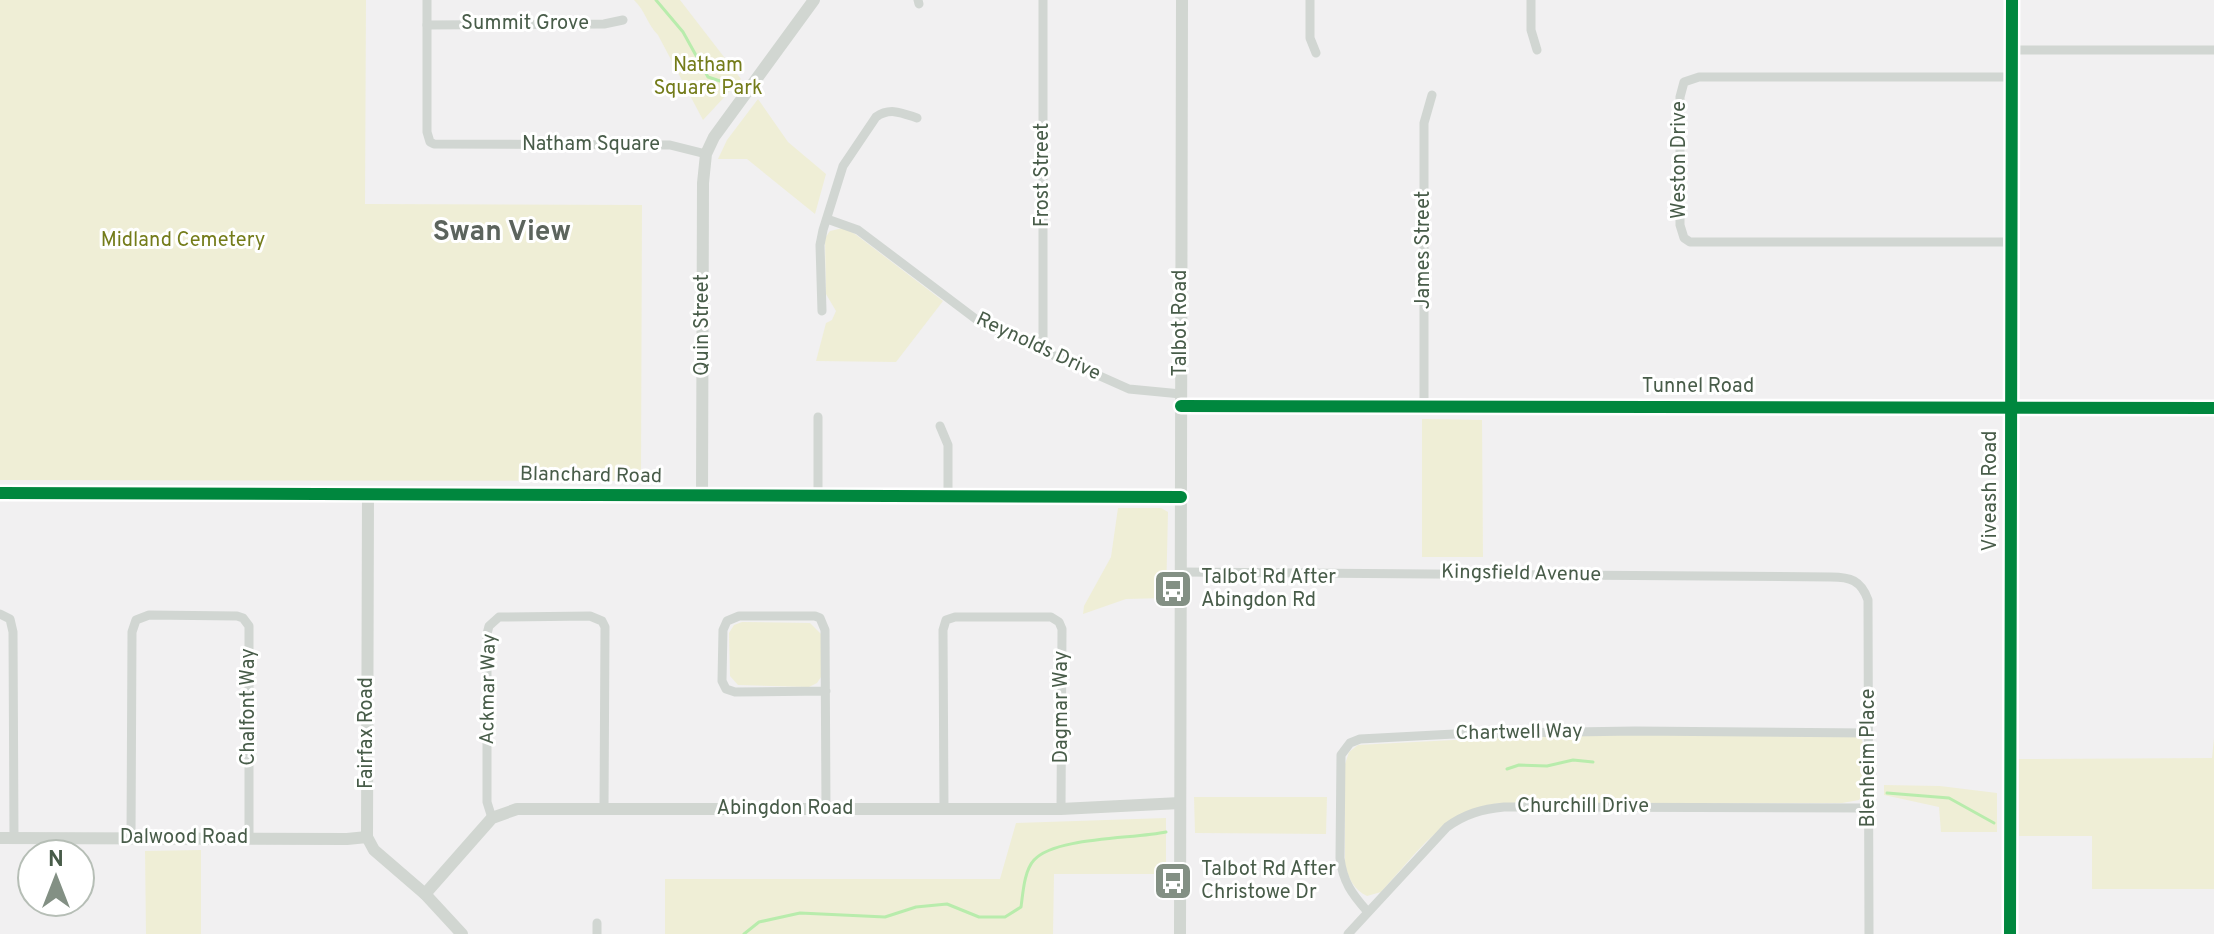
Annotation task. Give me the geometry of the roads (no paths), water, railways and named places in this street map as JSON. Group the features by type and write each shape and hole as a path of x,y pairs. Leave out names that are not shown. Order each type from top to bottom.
{"street":[{"name":"Natham Square","path":"427,0 427,132 434,144 670,145 706,154"},
{"path":"706,154 723,124 814,0"},
{"name":"Frost Street","path":"1043,0 1043,351"},
{"name":"Talbot Road","path":"1180,934 1182,0"},
{"path":"1310,0 1310,38 1316,53"},
{"path":"1531,0 1531,30 1537,50"},
{"name":"Viveash Road","path":"2010,934 2012,0"},
{"name":"Summit Grove","path":"427,25 604,24 623,20"},
{"path":"2012,50 2214,50"},
{"name":"Weston Drive","path":"2011,242 1690,242 1684,238 1680,225 1680,97 1684,82 1699,77 2012,77"},
{"name":"James Street","path":"1424,407 1424,123 1432,95"},
{"path":"822,311 820,245 843,166 876,117 890,111 917,118"},
{"name":"Quin Street","path":"702,497 703,199 706,154"},
{"name":"Reynolds Drive","path":"827,219 858,230 981,323 1129,389 1181,400"},
{"name":"Tunnel Road","path":"1181,400 1424,407 2214,408"},
{"path":"818,417 818,498"},
{"path":"940,426 948,445 948,497"},
{"name":"Blanchard Road","path":"0,493 1181,497"},
{"name":"Fairfax Road","path":"367,837 368,493"},
{"name":"Kingsfield Avenue","path":"1182,572 1831,577 1848,578 1859,583"},
{"name":"Blenheim Place","path":"1859,583 1868,600 1869,934"},
{"path":"0,614 10,619 13,632 14,838"},
{"name":"Chalfont Way","path":"131,838 132,632 136,620 149,615 237,616 249,626 249,838"},
{"name":"Ackmar Way","path":"492,818 487,802 487,634 489,626 499,617 590,616 602,621 605,627 604,809"},
{"path":"826,691 735,692 726,689 722,681 723,630 727,621 739,616 820,618 825,630 826,691 826,809"},
{"name":"Dagmar Way","path":"944,809 943,630 946,620 955,617 1051,617 1059,622 1062,629 1061,809"},
{"name":"Chartwell Way","path":"1367,911 1350,891 1342,875 1340,858 1341,755 1350,743 1360,739 1635,731 1869,733"},
{"name":"Abingdon Road","path":"492,818 517,809 1061,809 1180,803"},
{"name":"Churchill Drive","path":"1348,934 1447,827 1481,810 1504,807 1869,808"},
{"path":"425,894 492,818"},
{"path":"367,837 374,850 425,894 461,933"},
{"name":"Dalwood Road","path":"0,838 367,837"}],"waterway":[{"path":"656,0 683,32 708,77 720,81"},
{"path":"1507,769 1519,765 1547,766 1573,760 1593,762"},
{"path":"1887,793 1949,798 1994,823"},
{"path":"744,934 759,922 800,913 885,917 916,907 947,904 979,917 1005,917 1021,907 1028,870 1044,852 1076,843 1166,832"}],"place":[{"name":"Talbot Rd After Abingdon Rd","path":"1173,589"},
{"name":"Talbot Rd After Christowe Dr","path":"1173,881"}],"district":[{"name":"Swan View","path":"502,233"}],"park label":[{"name":"Natham Square Park","path":"708,78"},
{"name":"Midland Cemetery","path":"183,241"}]}
